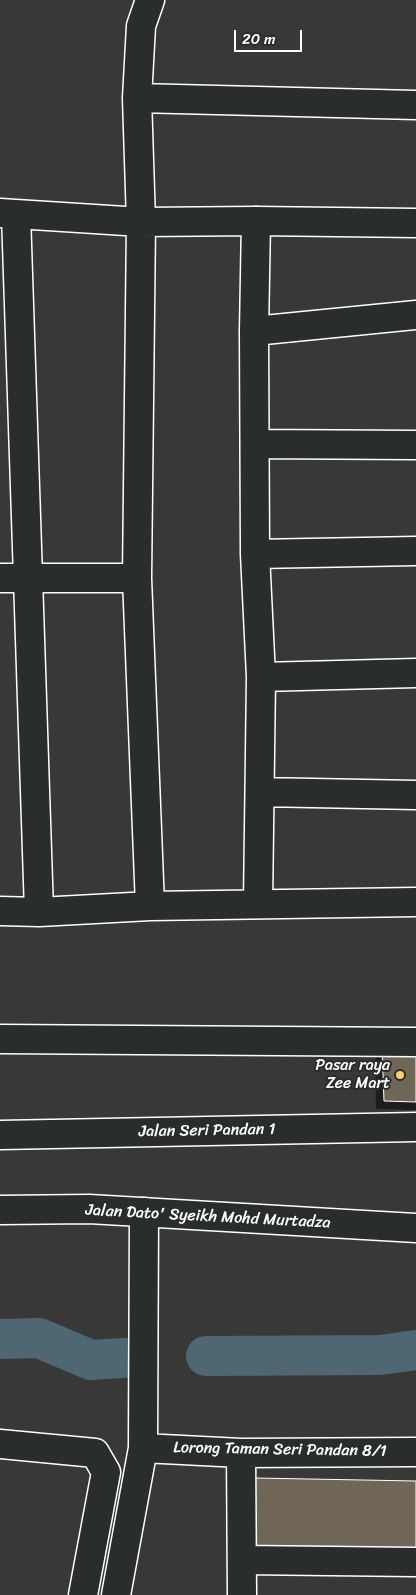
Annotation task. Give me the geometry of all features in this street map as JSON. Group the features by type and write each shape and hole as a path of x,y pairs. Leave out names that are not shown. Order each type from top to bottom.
{"street":[{"path":"150,0 141,26 138,98 141,222 137,578 150,906"},
{"path":"138,98 416,105"},
{"path":"38,912 27,579 8,214 141,222 416,223"},
{"path":"256,221 254,330 255,554 261,677 258,904"},
{"path":"254,330 416,316"},
{"path":"255,444 416,445"},
{"path":"255,554 416,551"},
{"path":"0,578 137,578"},
{"path":"261,677 416,673"},
{"path":"260,792 416,795"},
{"path":"0,911 38,912 150,906 416,902"},
{"path":"0,1039 416,1042"},
{"name":"Jalan Seri Pandan 1","path":"0,1135 415,1129"},
{"name":"Jalan Dato' Syeikh Mohd Murtadza","path":"0,1210 89,1209 416,1228"},
{"path":"116,1595 143,1448 144,1212"},
{"path":"0,1444 95,1454 106,1472 83,1595"},
{"name":"Lorong Taman Seri Pandan 8/1","path":"143,1448 241,1453 416,1452"},
{"path":"241,1453 242,1595"},
{"path":"242,1560 416,1562"}],"building":[{"name":"Pasar raya Zee Mart","path":"382,1049 416,1050 416,1102 384,1101"},
{"path":"255,1478 416,1481 416,1553 254,1553"}],"waterway":[{"path":"0,1339 39,1338 91,1360 123,1358"},
{"path":"206,1356 380,1355 416,1350"}],"place":[{"name":"Pasar raya Zee Mart","path":"400,1075"}]}
